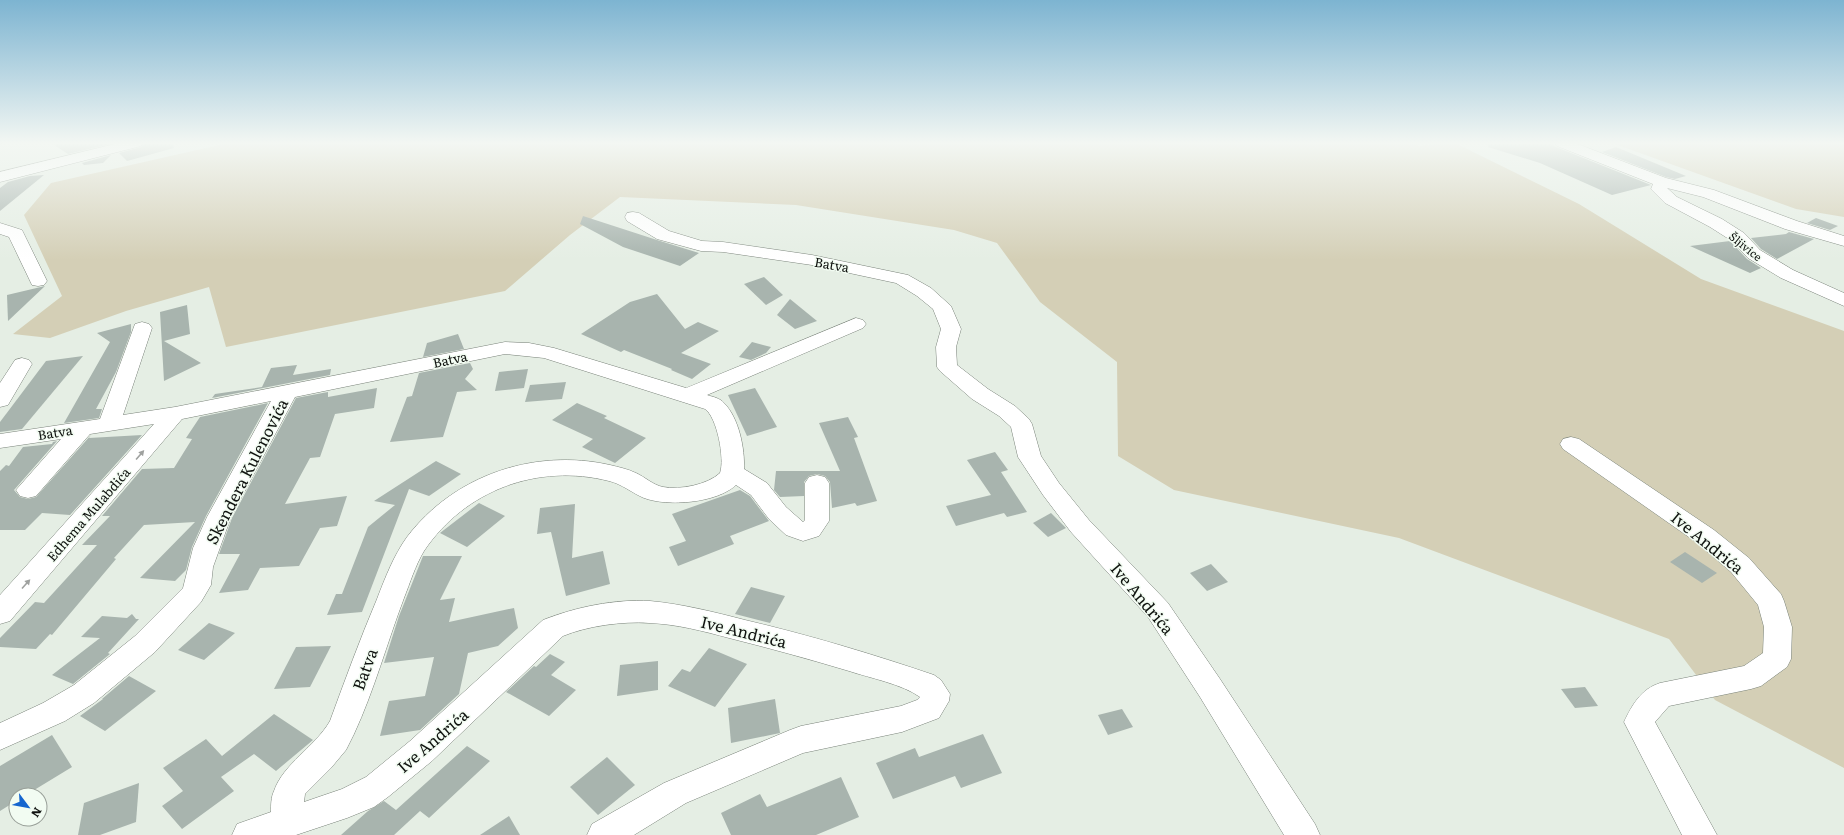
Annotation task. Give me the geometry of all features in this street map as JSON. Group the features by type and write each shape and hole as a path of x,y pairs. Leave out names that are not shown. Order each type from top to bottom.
{"street":[{"path":"1661,182 1708,193 1791,225 1844,241"},
{"name":"Šljivice","path":"1661,182 1659,189 1671,200 1738,237 1754,254 1787,274 1844,300"},
{"name":"Batva","path":"633,217 663,236 701,246 723,247 812,260 902,279 924,292 942,306 951,329 946,347 947,367 964,382"},
{"path":"0,228 16,234 38,281"},
{"path":"686,396 856,324"},
{"path":"109,423 142,328"},
{"name":"Batva","path":"0,441 174,414 487,351 517,348 547,352 712,404 720,411 728,435 734,464 732,473 726,481 707,490 666,495 654,493 626,478 612,474 571,466 552,467 519,472 502,478 484,486 448,510 426,531 410,555 380,626 343,725 335,740 294,784 289,792 286,822"},
{"path":"0,400 22,364"},
{"name":"Ive Andrića","path":"964,382 1007,411 1021,424 1030,457 1051,489 1080,526 1158,610 1210,688 1303,835"},
{"name":"Skendera Kulenovića","path":"0,737 54,712 84,694 145,644 192,595 198,585 200,567 219,517 287,392"},
{"name":"Edhema Mulabdića","path":"0,613 174,414"},
{"path":"28,490 84,428"},
{"name":"Ive Andrića","path":"1571,444 1705,536 1740,565 1771,601 1778,627 1777,659 1751,677 1660,695 1648,708 1639,722 1700,835"},
{"path":"732,473 758,489 774,511 789,526 803,531 814,527 818,521 817,483"},
{"name":"Ive Andrića","path":"249,835 347,803 363,796 377,787 421,751 553,628 563,622 592,616 625,612 650,612 693,618 782,640 877,668 924,684 935,694 934,701 928,709 902,719 801,740 675,793 604,835"}],"shaded area":[{"path":"1534,182 1579,204 1701,279 1844,331 1844,768 1715,700 1669,639 1399,538 1174,490 1118,456 1117,362 1040,302 997,243 954,230 796,205 620,197 570,235 505,291 226,347 209,287 126,311 50,338 13,334 62,296 24,215 51,183"},
{"path":"1721,182 1844,182 1844,217 1796,209"}],"building":[{"path":"8,182 35,182 0,211 0,188"},
{"path":"1583,182 1643,182 1651,185 1612,195"},
{"path":"583,216 699,253 680,266 623,247 580,224"},
{"path":"1816,218 1838,226 1830,230 1807,223"},
{"path":"1789,232 1814,239 1777,259 1761,249 1751,238 1786,234"},
{"path":"1730,241 1747,259 1761,268 1750,273 1690,246"},
{"path":"764,277 783,295 766,305 744,284"},
{"path":"45,286 8,321 7,295"},
{"path":"657,294 685,329 698,322 719,331 681,353 711,364 692,379 671,370 672,369 624,350 621,352 581,334 630,302"},
{"path":"790,299 817,321 795,329 777,315"},
{"path":"187,305 190,334 164,341 201,363 164,381 160,312"},
{"path":"131,324 131,332 116,372 96,409 102,409 99,418 64,423 110,342 97,333"},
{"path":"458,334 464,349 423,357 427,343"},
{"path":"752,342 771,347 766,353 751,360 739,357"},
{"path":"83,356 22,429 0,432 0,422 46,361"},
{"path":"470,363 473,369 465,379 477,390 457,392 443,437 390,442 407,397 412,396 419,373"},
{"path":"297,365 293,375 331,369 330,375 212,398 215,394 262,387 271,368"},
{"path":"528,369 524,388 495,391 499,372"},
{"path":"566,382 562,399 525,402 530,385"},
{"path":"377,388 374,408 335,414 320,457 310,458 285,504 347,496 337,526 320,528 299,566 260,568 248,590 219,593 240,554 219,554 232,518 296,398 328,392 328,397"},
{"path":"755,388 777,427 747,436 728,395"},
{"path":"268,403 206,516 192,547 186,570 175,581 140,578 195,522 144,525 114,558 116,559 52,635 50,634 36,649 0,647 0,638 35,602 44,603 97,545 82,545 110,516 102,516 142,469 174,468 192,439 186,438 200,417"},
{"path":"577,403 607,416 604,418 646,438 615,463 582,447 593,439 552,420"},
{"path":"848,417 858,437 854,438 877,501 857,506 855,503 832,508 830,482 825,476 817,474 809,476 804,482 804,496 780,497 774,490 776,471 840,471 819,423"},
{"path":"91,435 89,438 142,435 70,515 42,513 25,530 0,530 0,471 6,465 9,466 23,447 52,444 53,442 57,441 14,490 20,497 28,499 36,497"},
{"path":"995,452 1008,470 1001,472 1027,512 1007,517 1004,513 956,526 946,506 991,495 967,460"},
{"path":"436,461 461,474 429,496 409,489 362,612 327,615 336,594 342,594 368,527 395,505 374,501"},
{"path":"740,490 750,496 769,521 730,536 734,544 678,566 669,547 686,541 672,514"},
{"path":"479,503 505,516 467,547 440,533"},
{"path":"575,504 572,558 603,551 610,584 566,596 551,532 537,534 540,508"},
{"path":"1051,513 1066,528 1048,537 1033,523"},
{"path":"1685,552 1717,573 1702,583 1670,562"},
{"path":"423,556 462,556 440,600 455,598 449,622 514,608 518,628 498,646 468,653 459,694 420,730 380,736 389,701 425,696 434,657 384,663 399,616"},
{"path":"1211,564 1228,582 1207,591 1190,573"},
{"path":"751,587 785,596 770,623 735,614"},
{"path":"132,614 136,619 139,619 108,653 110,654 73,684 52,675 100,638 81,637 102,616 127,618"},
{"path":"209,623 235,633 204,660 178,650"},
{"path":"331,646 310,687 274,689 296,647"},
{"path":"709,648 747,664 715,707 668,686 682,669 690,672"},
{"path":"550,654 565,662 551,675 576,690 549,716 506,692 534,666 536,667"},
{"path":"658,661 658,690 617,696 620,665"},
{"path":"129,676 156,691 105,731 80,716 103,699"},
{"path":"1585,687 1598,706 1575,708 1561,689"},
{"path":"775,699 780,733 731,743 728,708"},
{"path":"1122,709 1133,727 1108,735 1098,715"},
{"path":"274,714 313,740 276,771 254,754 221,777 234,791 182,829 162,806 183,791 163,768 206,739 222,756"},
{"path":"983,734 1002,773 961,788 955,776 893,799 876,763 915,748 919,757"},
{"path":"52,735 72,767 39,787 8,787 8,806 0,811 0,766"},
{"path":"467,746 490,761 429,818 420,811 394,835 341,835 368,811 384,801 396,810"},
{"path":"607,757 635,785 598,815 570,787"},
{"path":"841,777 859,817 816,835 731,835 721,813 760,794 767,807"},
{"path":"139,783 136,822 100,835 78,835 84,803"},
{"path":"509,816 520,835 480,835"}]}
